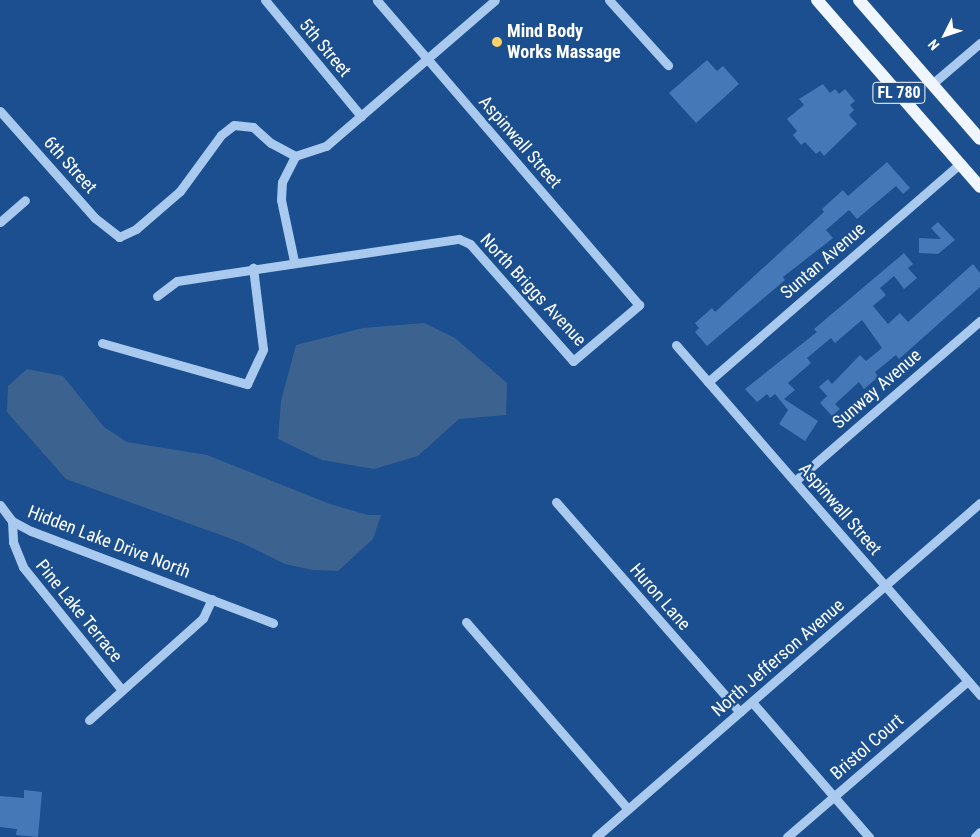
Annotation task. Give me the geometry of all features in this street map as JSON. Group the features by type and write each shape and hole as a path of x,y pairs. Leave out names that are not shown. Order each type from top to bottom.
{"main road":[{"name":"FL 780","path":"817,0 980,187"},
{"name":"FL 780","path":"859,0 980,139"}],"street":[{"name":"5th Street","path":"265,0 361,116"},
{"name":"Aspinwall Street","path":"377,0 640,305"},
{"path":"294,262 281,200 282,182 295,156 326,146 495,0"},
{"path":"609,0 668,65"},
{"path":"932,84 980,43"},
{"name":"6th Street","path":"0,111 99,222 119,237 136,229 180,190 221,135 234,125 253,127 272,143 295,156"},
{"name":"Suntan Avenue","path":"708,382 960,164"},
{"path":"0,222 25,200"},
{"name":"North Briggs Avenue","path":"157,296 177,281 294,262 465,240 574,361 640,305"},
{"path":"102,343 242,385 247,384 262,349 254,268"},
{"name":"Sunway Avenue","path":"795,481 980,321"},
{"name":"Aspinwall Street","path":"676,346 980,694"},
{"name":"Huron Lane","path":"556,502 740,712"},
{"name":"North Jefferson Avenue","path":"596,837 980,503"},
{"name":"Hidden Lake Drive North","path":"0,505 12,521 31,531 273,623"},
{"name":"Pine Lake Terrace","path":"12,521 13,542 23,568 122,690"},
{"name":"Pine Lake Terrace","path":"89,720 202,618 212,599"},
{"path":"466,622 628,809"},
{"name":"Bristol Court","path":"787,837 968,681"},
{"path":"752,702 869,837"},
{"path":"974,837 980,832"}],"water":[{"path":"424,323 455,338 507,383 506,415 459,419 418,456 374,469 322,460 278,439 281,401 296,345 363,328"},
{"path":"27,369 63,376 104,427 127,442 207,455 330,504 368,515 381,515 373,539 338,571 313,570 285,564 240,542 66,479 7,412 8,386"}],"building":[{"path":"707,60 717,71 723,66 739,84 696,123 669,93"},
{"path":"823,84 830,93 835,89 839,94 845,89 855,101 850,105 854,110 849,115 857,124 824,156 820,151 816,154 805,142 801,145 793,135 797,131 787,119 804,105 799,99"},
{"path":"887,162 910,188 903,194 896,186 857,219 849,210 826,230 833,238 783,277 785,280 707,346 695,332 699,328 695,323 712,308 715,312 824,212 822,209 843,190 848,196"},
{"path":"938,222 955,240 938,254 919,253 919,238 941,239 931,228"},
{"path":"904,253 913,264 908,268 917,278 904,289 894,276 880,288 886,295 873,306 888,324 900,313 908,322 973,264 980,273 980,287 899,359 896,355 875,372 878,377 864,389 859,382 835,404 840,409 832,416 820,403 827,396 819,387 828,379 832,384 860,355 866,361 882,348 862,320 835,343 831,338 807,358 811,363 788,383 795,390 784,399 818,421 805,441 779,424 788,410 775,394 770,398 767,394 757,402 745,389 817,332 814,329"},
{"path":"24,790 42,792 38,837 16,835 17,829 0,827 0,796 24,798"}],"place":[{"name":"Mind Body Works Massage","path":"497,42"}]}
